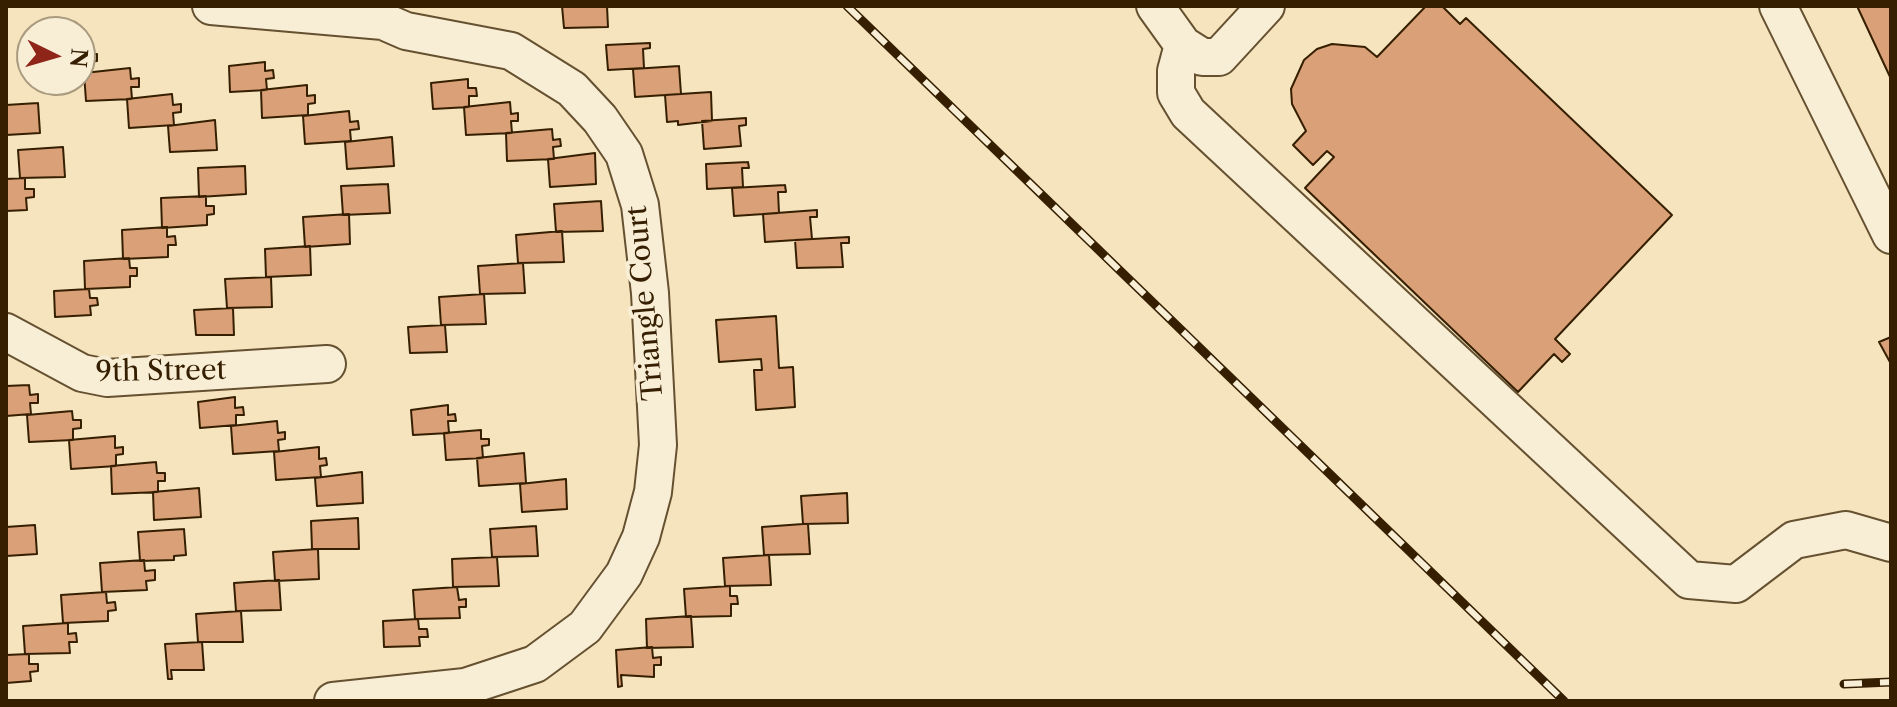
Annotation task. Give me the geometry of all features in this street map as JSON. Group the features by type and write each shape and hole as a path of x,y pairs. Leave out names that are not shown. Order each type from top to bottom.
{"street":[{"name":"Triangle Court","path":"211,6 383,21 406,31 511,51 572,89 600,119 624,154 640,205 650,293 658,445 653,492 641,537 620,581 585,627 535,664 465,687 333,701"},
{"path":"1155,6 1183,45 1202,57 1219,57 1266,6"},
{"path":"1778,6 1891,235"},
{"path":"1183,45 1176,71 1176,93 1188,113 1689,580 1736,584 1794,540 1846,530 1891,543"},
{"name":"9th Street","path":"6,332 82,373 107,378 327,364"}],"building":[{"path":"562,6 607,6 608,27 564,28"},
{"path":"1426,6 1442,6 1460,24 1466,18 1672,215 1555,339 1570,354 1562,362 1554,354 1518,392 1305,188 1334,157 1327,151 1313,165 1293,145 1306,131 1292,104 1291,89 1304,60 1317,49 1332,44 1365,47 1377,57"},
{"path":"1857,6 1891,6 1891,79"},
{"path":"650,43 650,48 643,49 644,68 608,70 606,45"},
{"path":"265,62 265,71 273,70 274,78 266,79 267,90 230,92 229,66"},
{"path":"679,66 681,94 635,97 633,69"},
{"path":"130,68 131,79 139,78 139,87 131,87 132,99 86,101 86,96 96,96 96,72"},
{"path":"468,79 468,88 476,88 477,96 469,96 469,107 433,109 431,83"},
{"path":"307,85 307,96 315,95 315,103 308,104 308,115 262,118 261,90"},
{"path":"711,92 712,121 678,125 678,121 667,122 665,95"},
{"path":"172,94 173,105 181,104 181,112 173,113 174,125 129,128 127,99"},
{"path":"510,102 511,114 518,113 518,121 511,121 512,133 466,135 464,107"},
{"path":"38,103 40,133 6,135 6,105"},
{"path":"349,111 350,122 358,121 359,129 350,130 351,141 305,144 303,116"},
{"path":"746,118 746,125 739,126 741,146 704,149 702,121"},
{"path":"215,120 217,150 170,152 168,126"},
{"path":"552,129 553,140 560,139 561,146 553,147 554,159 507,161 506,133"},
{"path":"392,137 394,166 347,169 345,142"},
{"path":"63,147 65,177 20,178 18,150"},
{"path":"595,153 596,184 550,187 548,159"},
{"path":"748,162 749,168 742,168 743,187 707,189 706,164"},
{"path":"245,166 246,194 199,197 198,168"},
{"path":"25,178 25,189 34,189 34,197 26,198 27,210 6,211 6,179"},
{"path":"388,184 390,213 343,215 341,186"},
{"path":"785,185 786,192 778,192 779,213 734,216 732,188"},
{"path":"206,196 206,206 214,206 214,214 207,215 207,225 162,228 161,198"},
{"path":"601,201 603,231 556,232 554,204"},
{"path":"817,210 817,217 810,217 812,239 765,242 763,214"},
{"path":"349,214 350,244 305,247 303,217"},
{"path":"167,227 167,237 175,236 176,245 168,245 168,257 123,259 122,230"},
{"path":"562,231 564,262 518,263 516,235"},
{"path":"849,237 849,243 841,243 843,267 797,268 795,240"},
{"path":"310,246 311,275 266,277 265,249"},
{"path":"129,258 130,268 137,268 137,276 130,276 130,287 85,289 84,261"},
{"path":"523,263 525,293 480,294 478,266"},
{"path":"271,277 272,307 227,308 225,279"},
{"path":"89,289 90,298 97,298 98,305 90,306 91,315 55,317 54,291"},
{"path":"484,294 486,324 441,325 439,297"},
{"path":"233,308 234,335 196,335 194,310"},
{"path":"776,316 779,368 793,367 795,407 756,410 754,370 762,370 761,359 719,362 716,320"},
{"path":"445,325 447,352 410,353 408,327"},
{"path":"1891,337 1891,364 1879,342"},
{"path":"29,385 30,395 38,394 38,403 30,403 31,414 6,416 6,386"},
{"path":"235,397 235,408 243,407 244,415 236,415 236,425 200,428 198,402"},
{"path":"448,405 448,415 455,414 456,421 448,421 449,433 413,435 411,410"},
{"path":"72,411 73,420 81,420 81,428 73,429 73,440 29,442 27,415"},
{"path":"277,421 278,433 285,432 285,439 278,440 279,451 233,454 231,426"},
{"path":"481,430 481,439 489,439 489,445 482,446 483,458 446,460 444,433"},
{"path":"115,436 115,448 123,447 123,454 116,455 116,466 71,469 69,440"},
{"path":"319,447 319,459 326,458 327,465 320,466 321,477 276,480 274,452"},
{"path":"524,453 526,483 479,486 477,458"},
{"path":"156,462 157,473 165,473 165,481 158,481 158,492 112,494 111,466"},
{"path":"362,472 363,503 317,506 315,478"},
{"path":"566,479 567,509 522,512 520,484"},
{"path":"199,488 201,517 154,520 153,492"},
{"path":"847,493 848,523 803,524 801,496"},
{"path":"358,518 359,549 312,549 311,521"},
{"path":"808,524 810,554 764,555 762,527"},
{"path":"35,525 37,554 6,556 6,527"},
{"path":"536,526 538,556 492,557 490,529"},
{"path":"184,529 186,555 174,556 174,560 140,561 138,532"},
{"path":"318,549 319,579 275,581 273,552"},
{"path":"769,555 771,585 725,586 723,558"},
{"path":"497,557 499,586 453,587 452,559"},
{"path":"144,560 145,571 155,570 155,580 146,581 147,590 102,592 100,563"},
{"path":"279,580 281,610 236,611 234,583"},
{"path":"730,586 730,596 737,596 738,604 731,604 731,616 686,617 684,589"},
{"path":"457,587 459,600 466,599 466,607 459,607 460,618 415,619 413,590"},
{"path":"106,592 107,603 115,602 116,610 108,611 108,621 63,623 61,595"},
{"path":"241,611 243,642 198,642 196,614"},
{"path":"691,616 693,647 647,648 646,619"},
{"path":"418,619 419,629 427,629 428,637 419,637 420,646 384,647 383,621"},
{"path":"68,623 68,634 76,633 77,642 69,642 70,653 25,654 23,626"},
{"path":"202,642 204,670 171,670 172,679 168,679 165,644"},
{"path":"652,647 653,658 661,657 661,665 654,665 654,677 621,675 622,686 618,687 616,650"},
{"path":"29,654 29,664 38,664 38,671 30,672 31,681 6,683 6,655"}],"railway":[{"path":"847,6 1564,701"},
{"path":"1844,684 1891,682"}]}
